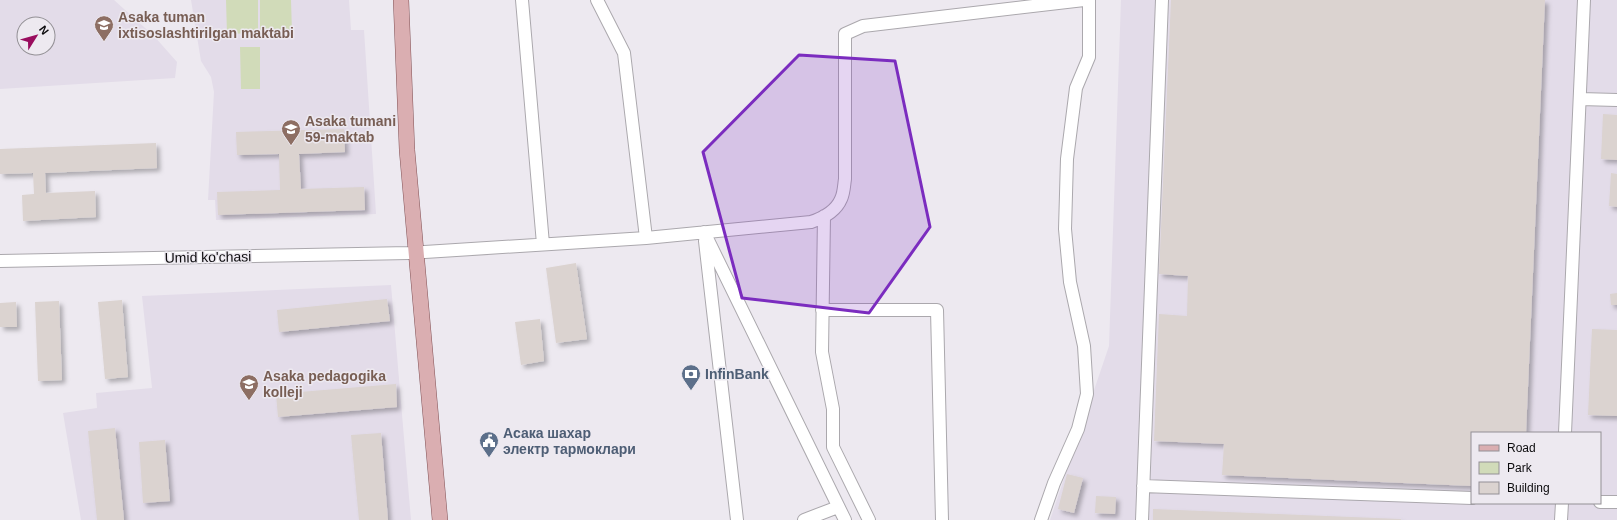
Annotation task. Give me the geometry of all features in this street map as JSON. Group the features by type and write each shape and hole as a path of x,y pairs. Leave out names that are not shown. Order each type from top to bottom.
{"main road":[{"path":"401,0 407,150 440,520"}],"street":[{"path":"522,0 543,244"},
{"path":"597,0 624,53 646,238"},
{"path":"869,520 834,447 833,410 822,352 824,216 834,208 842,198 845,180 845,34 863,26 1084,0"},
{"path":"1041,520 1054,483 1078,429 1087,394 1084,346 1070,282 1065,229 1067,160 1076,88 1089,56 1089,0"},
{"path":"1142,520 1162,0"},
{"path":"1565,432 1584,0"},
{"path":"1580,99 1617,100"},
{"name":"Umid ko'chasi","path":"0,261 416,252 646,238 811,222 824,216"},
{"path":"704,232 845,520"},
{"path":"704,232 737,520"},
{"path":"822,310 937,310 942,520"},
{"path":"1143,486 1471,498"},
{"path":"1601,502 1617,502"},
{"path":"1561,520 1562,504"},
{"path":"804,520 838,507"}],"highlighted area":[{"path":"799,55 895,61 930,227 869,313 742,298 703,152"}],"shaded area":[{"name":"Asaka tuman ixtisoslashtirilgan maktabi","path":"0,0 114,0 154,36 177,62 175,78 0,89"},
{"name":"Asaka tumani 59-maktab","path":"191,0 349,0 351,30 364,30 376,214 216,220 215,200 208,200 214,92 211,77 201,61"},
{"path":"1121,0 1617,0 1617,520 1050,520 1109,346"},
{"name":"Asaka pedagogika kolleji","path":"391,285 411,520 81,520 63,413 97,408 96,393 152,388 142,296"}],"green space":[{"path":"226,0 258,0 258,33 227,34"},
{"path":"260,0 291,0 292,33 260,33"},
{"path":"240,47 260,47 260,89 241,89"}],"building":[{"path":"1171,0 1545,0 1526,432 1471,432 1471,486 1222,475 1224,444 1154,441 1159,314 1187,316 1188,276 1159,274"},
{"path":"1603,114 1617,115 1617,160 1601,159"},
{"path":"344,129 345,152 299,154 301,189 364,187 365,210 218,215 217,192 280,190 279,154 237,155 236,132"},
{"path":"156,143 157,168 45,173 46,193 95,191 96,217 23,221 22,195 34,194 33,173 0,174 0,149"},
{"path":"1611,173 1617,174 1617,207 1609,206"},
{"path":"576,263 587,339 556,343 546,268"},
{"path":"1617,293 1617,305 1611,305 1610,294"},
{"path":"387,299 390,321 279,332 277,310"},
{"path":"122,300 128,377 105,379 98,302"},
{"path":"59,301 62,380 38,381 35,302"},
{"path":"16,302 17,327 0,327 0,303"},
{"path":"540,319 544,361 521,365 515,322"},
{"path":"1592,329 1617,330 1617,416 1588,415"},
{"path":"396,384 397,407 278,417 276,394"},
{"path":"115,428 124,520 97,520 88,431"},
{"path":"381,433 388,520 359,520 351,435"},
{"path":"165,440 170,501 143,503 139,442"},
{"path":"1067,474 1083,478 1074,513 1058,509"},
{"path":"1096,496 1116,497 1115,514 1095,513"},
{"path":"1153,509 1401,519 1401,520 1153,520"}],"place":[{"name":"Asaka tuman ixtisoslashtirilgan maktabi","path":"104,42"},
{"name":"Asaka tumani 59-maktab","path":"291,146"},
{"name":"InfinBank","path":"691,391"},
{"name":"Asaka pedagogika kolleji","path":"249,401"},
{"name":"Асака шахар электр тармоклари","path":"489,458"}]}
